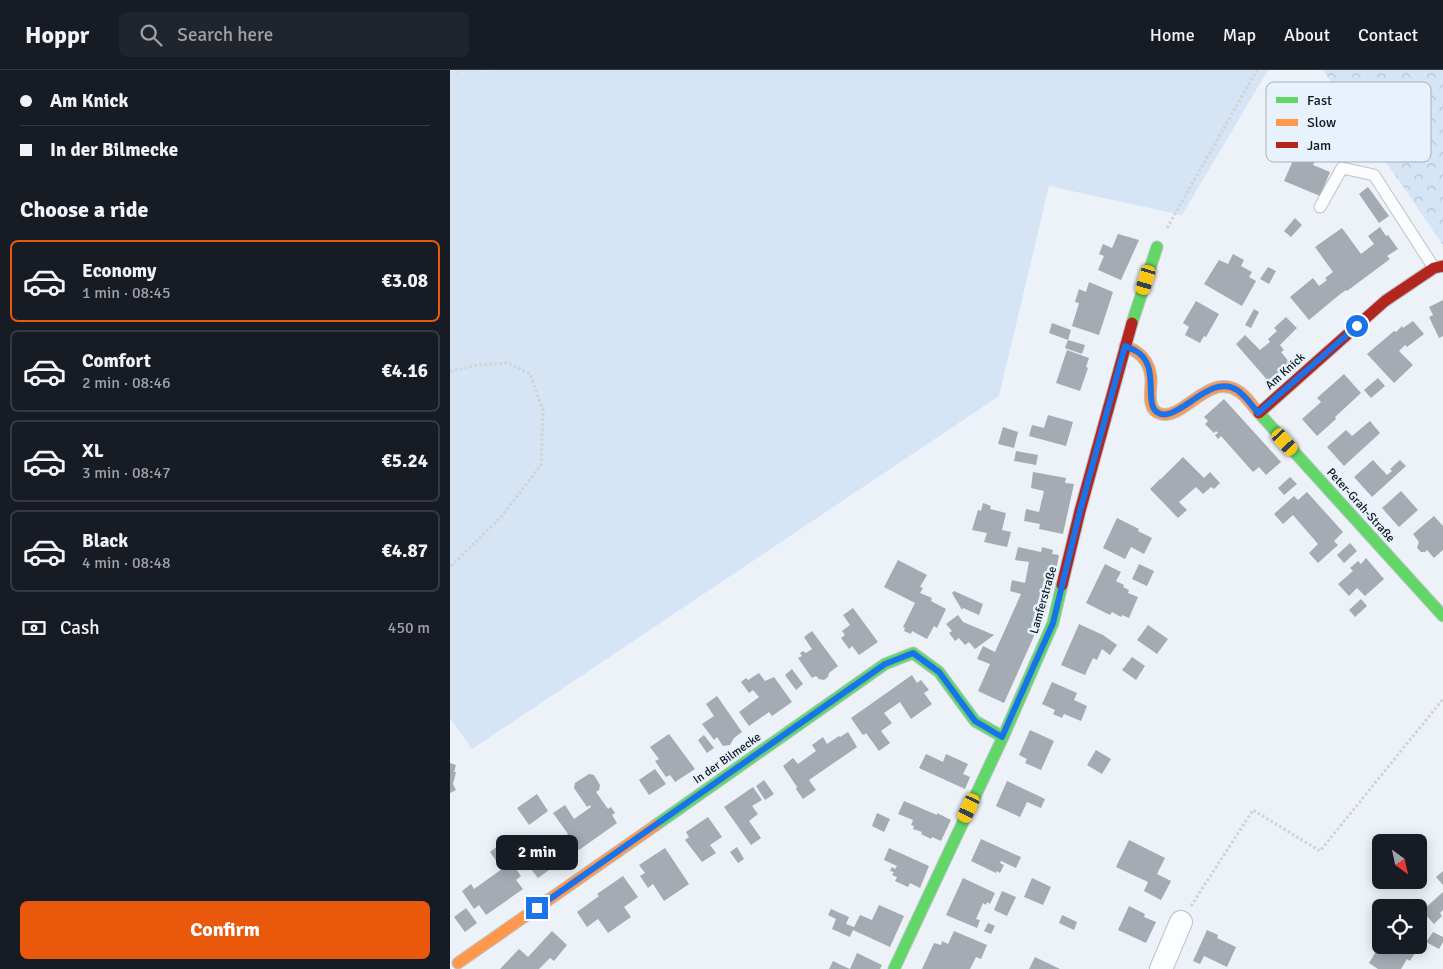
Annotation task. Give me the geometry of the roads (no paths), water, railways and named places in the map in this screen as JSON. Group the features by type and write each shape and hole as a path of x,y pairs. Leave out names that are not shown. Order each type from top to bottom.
{"street":[{"name":"Lamferstraße","path":"894,969 1053,623 1080,511 1125,346 1157,247"},
{"name":"Am Knick","path":"1258,413 1385,301 1438,267"},
{"path":"1125,346 1136,350 1146,362 1150,371 1151,405 1154,411 1161,414 1170,414 1213,388 1224,386 1236,389 1258,413"},
{"name":"Peter-Grah-Straße","path":"1258,413 1443,616"},
{"name":"In der Bilmecke","path":"457,962 885,664 913,653 939,672 975,721 1002,737"},
{"path":"1161,969 1181,922"}],"lane":[{"path":"1320,206 1342,168 1374,175 1438,267"}]}
